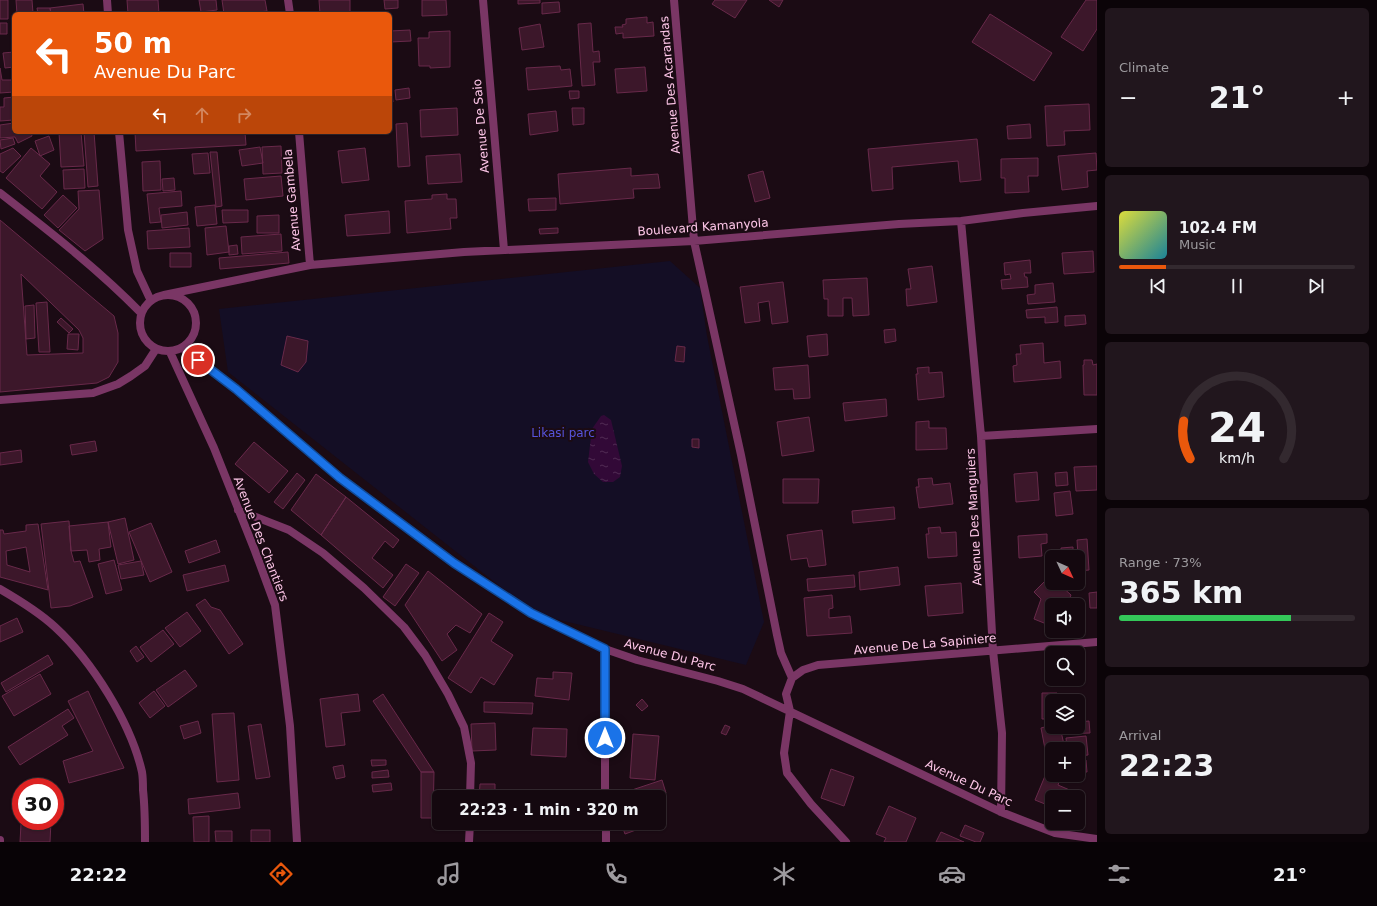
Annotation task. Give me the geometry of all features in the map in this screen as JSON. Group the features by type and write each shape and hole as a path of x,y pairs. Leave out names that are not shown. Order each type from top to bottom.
{"street":[{"path":"107,0 108,12"},
{"path":"288,0 290,12"},
{"name":"Avenue De Saio","path":"483,0 504,250"},
{"name":"Avenue Des Acarandas","path":"674,0 694,241 741,456 777,635 782,653 792,678"},
{"path":"119,134 128,230 137,272 151,301"},
{"name":"Avenue Gambela","path":"299,134 310,265"},
{"path":"0,192 83,258 142,313"},
{"name":"Boulevard Kamanyola","path":"164,295 310,265 504,250 694,241 899,224 960,221 1097,206"},
{"name":"Avenue Des Manguiers","path":"960,221 981,436 993,651 1002,733 1001,812"},
{"path":"164,295 173,295 188,303 196,318 194,334 190,342 183,348 170,352 156,349 145,340 141,334 140,327 142,313 151,301 164,295"},
{"name":"Avenue Du Parc","path":"183,348 236,389 340,478 454,563 531,613 605,649 637,660 743,689 1001,812 1055,833 1097,840"},
{"path":"0,400 93,393 118,384 131,376 145,366 156,349"},
{"name":"Avenue Des Chantiers","path":"170,352 214,448 275,605 290,726 297,842"},
{"path":"981,436 1097,429"},
{"path":"238,510 288,530 324,553 364,588 404,627 425,655 448,694 464,727 471,763 470,790"},
{"path":"0,589 21,601 55,626 84,658 112,700 129,734 142,772 145,842"},
{"name":"Avenue De La Sapiniere","path":"792,678 803,670 818,665 1097,642"},
{"path":"605,649 605,790"},
{"path":"792,678 786,694 790,711 784,753 787,773 811,804 846,842"},
{"path":"469,842 470,830"},
{"path":"606,830 606,842"}],"green space":[{"name":"Likasi parc","path":"670,261 700,288 707,336 764,622 746,665 535,614 228,372 219,309"}],"water":[{"path":"604,415 611,420 622,466 620,477 613,482 603,482 594,474 588,462 592,429 601,416"}],"building":[{"path":"0,0 8,0 8,19 0,19"},
{"path":"16,0 32,0 33,12 17,12"},
{"path":"127,0 158,0 159,12 128,12"},
{"path":"199,0 216,0 217,10 201,12"},
{"path":"222,0 265,0 267,11 259,12 224,12"},
{"path":"319,0 350,0 350,12 320,12"},
{"path":"384,0 398,0 398,8 385,9"},
{"path":"422,0 446,0 447,15 422,16"},
{"path":"518,0 540,0 540,3 518,4"},
{"path":"715,0 747,0 735,18 712,4"},
{"path":"769,0 783,0 779,7"},
{"path":"1086,0 1097,0 1097,29 1083,51 1061,37"},
{"path":"559,2 560,12 542,14 542,3"},
{"path":"83,4 84,12 51,12 50,8"},
{"path":"37,8 50,8 51,12 38,12"},
{"path":"990,14 1052,53 1034,81 972,42"},
{"path":"647,17 647,23 653,22 654,36 623,38 623,33 616,34 615,27 623,27 622,25 626,24 626,19"},
{"path":"0,23 7,23 7,34 0,34"},
{"path":"591,23 593,52 599,51 600,62 593,62 595,85 582,86 578,24"},
{"path":"540,24 544,47 522,50 519,28"},
{"path":"410,30 411,41 392,42 392,31"},
{"path":"450,31 450,67 430,68 430,66 419,66 418,38 429,38 429,32"},
{"path":"12,52 12,67 5,68 3,53"},
{"path":"560,66 561,70 570,69 572,86 528,90 526,68"},
{"path":"645,67 647,91 617,93 615,69"},
{"path":"0,68 2,80 12,80 12,92 0,93"},
{"path":"409,88 410,98 396,100 395,90"},
{"path":"569,91 579,91 579,98 570,99"},
{"path":"12,97 12,120 0,121 0,107 4,107 4,98"},
{"path":"1089,104 1090,130 1064,131 1065,145 1047,146 1045,106"},
{"path":"457,108 458,135 421,137 420,110"},
{"path":"572,108 584,108 584,124 573,125"},
{"path":"556,111 558,131 530,135 528,114"},
{"path":"12,123 12,134 32,134 32,136 18,143 15,137 0,138 0,125"},
{"path":"407,123 410,166 398,167 396,124"},
{"path":"1030,124 1031,138 1008,139 1007,126"},
{"path":"59,134 81,134 84,166 61,167"},
{"path":"84,134 94,134 98,186 88,187"},
{"path":"135,134 245,134 246,145 136,151"},
{"path":"49,136 54,150 40,156 35,141"},
{"path":"13,138 15,144 1,149 0,140"},
{"path":"977,139 981,180 960,182 958,161 892,167 893,189 872,191 868,149"},
{"path":"281,146 282,173 263,174 262,147"},
{"path":"260,147 263,163 242,166 239,150"},
{"path":"13,148 21,156 3,173 0,171 0,154"},
{"path":"31,148 50,164 40,176 57,192 42,209 6,178"},
{"path":"365,148 369,180 342,183 338,151"},
{"path":"210,152 217,152 222,206 216,207"},
{"path":"208,153 210,173 194,174 192,154"},
{"path":"1096,153 1097,170 1087,171 1088,187 1062,190 1058,156"},
{"path":"460,154 462,182 428,184 426,156"},
{"path":"1038,158 1038,176 1028,176 1029,192 1005,193 1005,178 1001,178 1001,159"},
{"path":"160,161 161,190 143,191 142,162"},
{"path":"631,168 631,176 658,174 660,188 633,189 634,198 560,204 558,174"},
{"path":"84,169 85,188 64,189 63,170"},
{"path":"763,171 770,198 755,202 748,175"},
{"path":"281,176 283,196 246,200 244,179"},
{"path":"174,178 175,190 163,191 162,179"},
{"path":"99,190 103,239 85,251 59,230 79,209 78,191"},
{"path":"181,191 182,206 159,208 161,222 150,223 147,194"},
{"path":"447,194 447,199 456,199 457,218 450,218 451,229 407,233 405,201 432,199 432,195"},
{"path":"63,195 77,208 58,228 44,215"},
{"path":"556,198 556,210 529,211 528,199"},
{"path":"215,205 217,224 197,226 195,207"},
{"path":"222,210 248,210 248,222 223,223"},
{"path":"389,211 390,233 347,236 345,215"},
{"path":"187,212 188,225 162,228 161,215"},
{"path":"279,215 279,233 257,233 257,216"},
{"path":"0,220 114,316 118,333 118,362 109,377 97,383 0,392","holes":["21,274 79,330 83,338 83,353 27,355"]},
{"path":"226,226 229,252 207,255 205,228"},
{"path":"189,228 190,247 148,249 147,231"},
{"path":"558,228 558,233 540,234 539,229"},
{"path":"281,234 282,251 242,254 241,237"},
{"path":"237,245 238,254 229,255 229,246"},
{"path":"1093,251 1094,272 1064,274 1062,253"},
{"path":"288,252 289,263 220,269 219,258"},
{"path":"170,253 191,253 191,267 170,267"},
{"path":"1030,260 1031,273 1024,273 1025,277 1027,277 1028,287 1002,289 1001,280 1011,279 1010,274 1005,275 1004,263"},
{"path":"932,266 937,302 907,306 906,289 911,289 908,269"},
{"path":"867,278 869,315 853,316 852,298 843,298 843,316 828,316 828,299 824,299 823,280"},
{"path":"783,282 788,322 772,324 769,301 758,303 760,321 745,323 740,287"},
{"path":"1053,283 1055,302 1028,304 1027,295 1035,294 1035,285"},
{"path":"47,302 50,352 39,352 36,303"},
{"path":"34,305 35,338 26,339 25,306"},
{"path":"1057,307 1058,322 1045,323 1045,317 1027,318 1026,310"},
{"path":"1085,315 1086,324 1065,326 1065,316"},
{"path":"61,318 73,329 69,333 57,322"},
{"path":"895,329 896,341 885,343 884,330"},
{"path":"68,334 79,334 78,350 67,349"},
{"path":"827,334 828,355 809,357 807,336"},
{"path":"287,336 308,341 306,362 298,372 281,365"},
{"path":"1043,343 1044,363 1060,361 1061,378 1014,382 1013,366 1017,365 1016,354 1021,354 1020,345"},
{"path":"677,346 685,347 684,362 675,361"},
{"path":"1084,360 1092,360 1093,365 1097,364 1097,395 1084,395"},
{"path":"808,365 810,398 794,399 793,389 775,390 773,368"},
{"path":"929,367 929,373 942,372 944,397 918,400 917,368"},
{"path":"886,399 887,416 845,421 843,403"},
{"path":"809,417 814,451 782,456 777,422"},
{"path":"929,421 929,428 946,428 947,449 916,450 916,422"},
{"path":"692,439 699,439 699,448 692,447"},
{"path":"95,441 97,451 72,455 70,445"},
{"path":"254,442 288,471 269,493 235,464"},
{"path":"21,450 22,462 0,465 0,453"},
{"path":"1097,466 1097,490 1076,491 1074,467"},
{"path":"1037,472 1039,500 1016,502 1014,474"},
{"path":"1067,472 1068,485 1056,486 1055,473"},
{"path":"297,473 305,480 283,509 274,502"},
{"path":"316,474 346,497 321,535 291,510"},
{"path":"932,478 933,485 950,483 953,504 919,508 916,487 919,487 918,479"},
{"path":"783,479 819,479 818,503 783,503"},
{"path":"1070,491 1073,514 1056,516 1054,493"},
{"path":"346,497 399,540 393,548 385,541 372,558 393,575 383,588 321,535"},
{"path":"894,507 895,519 853,523 852,511"},
{"path":"125,518 134,560 118,564 108,522"},
{"path":"69,521 71,551 74,562 80,561 93,597 70,606 51,608 41,524"},
{"path":"108,522 111,547 99,549 100,560 89,562 87,550 71,551 69,526"},
{"path":"151,523 172,572 150,582 129,532"},
{"path":"38,524 48,590 0,577 0,530 3,530 4,534 26,531 26,525","holes":["26,547 30,572 7,565 6,551"]},
{"path":"940,527 941,533 956,532 957,556 928,558 926,534 929,534 928,528"},
{"path":"822,530 826,565 809,567 807,558 791,560 787,535"},
{"path":"1047,534 1047,543 1041,544 1042,556 1019,558 1018,536"},
{"path":"1087,539 1089,570 1085,570 1085,550 1078,550 1077,540"},
{"path":"216,540 220,552 189,563 185,551"},
{"path":"1073,547 1073,550 1061,550 1061,548"},
{"path":"114,560 122,590 106,594 98,564"},
{"path":"141,561 144,575 121,579 118,565"},
{"path":"406,564 419,573 395,606 383,597"},
{"path":"225,565 229,581 187,591 183,575"},
{"path":"898,567 900,585 860,590 859,572"},
{"path":"428,571 482,614 470,633 456,625 447,634 457,650 442,661 405,605"},
{"path":"854,575 855,587 808,591 807,579"},
{"path":"1045,581 1045,590 1066,590 1071,595 1070,598 1045,598 1045,623 1034,619 1041,599 1034,592"},
{"path":"961,583 963,613 928,616 925,586"},
{"path":"1097,592 1097,608 1090,608 1089,593"},
{"path":"832,595 833,608 829,609 829,618 850,616 852,633 807,636 804,598"},
{"path":"205,599 211,607 220,610 243,644 229,654 196,605"},
{"path":"187,612 201,631 180,647 165,628"},
{"path":"489,613 503,622 491,641 513,655 494,685 481,677 471,693 448,678"},
{"path":"17,618 23,632 0,642 0,626"},
{"path":"163,630 174,644 151,662 140,647"},
{"path":"136,646 144,657 137,662 130,651"},
{"path":"48,655 53,664 6,692 1,683"},
{"path":"185,670 197,686 168,707 156,690"},
{"path":"553,672 572,673 569,700 535,696 537,678 553,679"},
{"path":"40,674 51,694 14,716 2,696"},
{"path":"88,691 124,768 69,783 63,761 93,751 68,701"},
{"path":"154,691 165,706 150,718 139,703"},
{"path":"1042,693 1057,693 1045,694 1045,719 1042,719"},
{"path":"358,694 360,711 341,713 345,745 326,747 320,699"},
{"path":"383,694 434,772 421,772 373,701"},
{"path":"642,699 648,706 642,711 636,705"},
{"path":"484,702 533,703 532,714 484,712"},
{"path":"68,709 74,718 62,726 68,735 20,765 8,747"},
{"path":"234,713 239,780 217,782 212,714"},
{"path":"198,721 201,733 184,739 180,726"},
{"path":"1085,721 1089,721 1090,733 1085,733"},
{"path":"495,723 496,750 472,751 471,724"},
{"path":"261,724 270,777 256,779 248,726"},
{"path":"725,725 730,727 726,735 721,733"},
{"path":"1045,727 1045,734 1062,734 1063,742 1045,742 1045,749 1041,728"},
{"path":"533,728 567,729 566,757 531,755"},
{"path":"633,734 659,736 655,780 630,778"},
{"path":"1086,736 1088,755 1085,755 1085,742 1066,742 1066,738"},
{"path":"371,760 386,760 386,765 372,766"},
{"path":"1086,760 1087,772 1085,772"},
{"path":"343,765 345,777 336,779 333,767"},
{"path":"831,769 854,777 844,806 821,798"},
{"path":"388,770 389,777 372,778 372,772"},
{"path":"421,772 434,772 434,790 432,790 432,818 421,818"},
{"path":"1045,776 1045,782 1059,782 1058,785 1070,790 1045,790 1045,804 1035,800"},
{"path":"662,780 665,790 632,790"},
{"path":"391,783 392,790 373,792 372,785"},
{"path":"480,784 495,784 495,790 480,790"},
{"path":"238,793 240,808 189,814 188,799"},
{"path":"889,806 916,818 906,842 884,842 886,838 876,834"},
{"path":"209,816 209,842 194,842 193,817"},
{"path":"965,825 984,833 980,842 960,836"},
{"path":"21,830 51,830 50,842 20,842"},
{"path":"251,830 270,830 270,842 251,842"},
{"path":"624,830 636,830 625,834"},
{"path":"215,831 232,831 232,842 216,842"},
{"path":"941,832 964,842 936,842"}],"route":[{"path":"198,360 236,389 340,478 454,563 531,613 605,649 605,738"}]}
